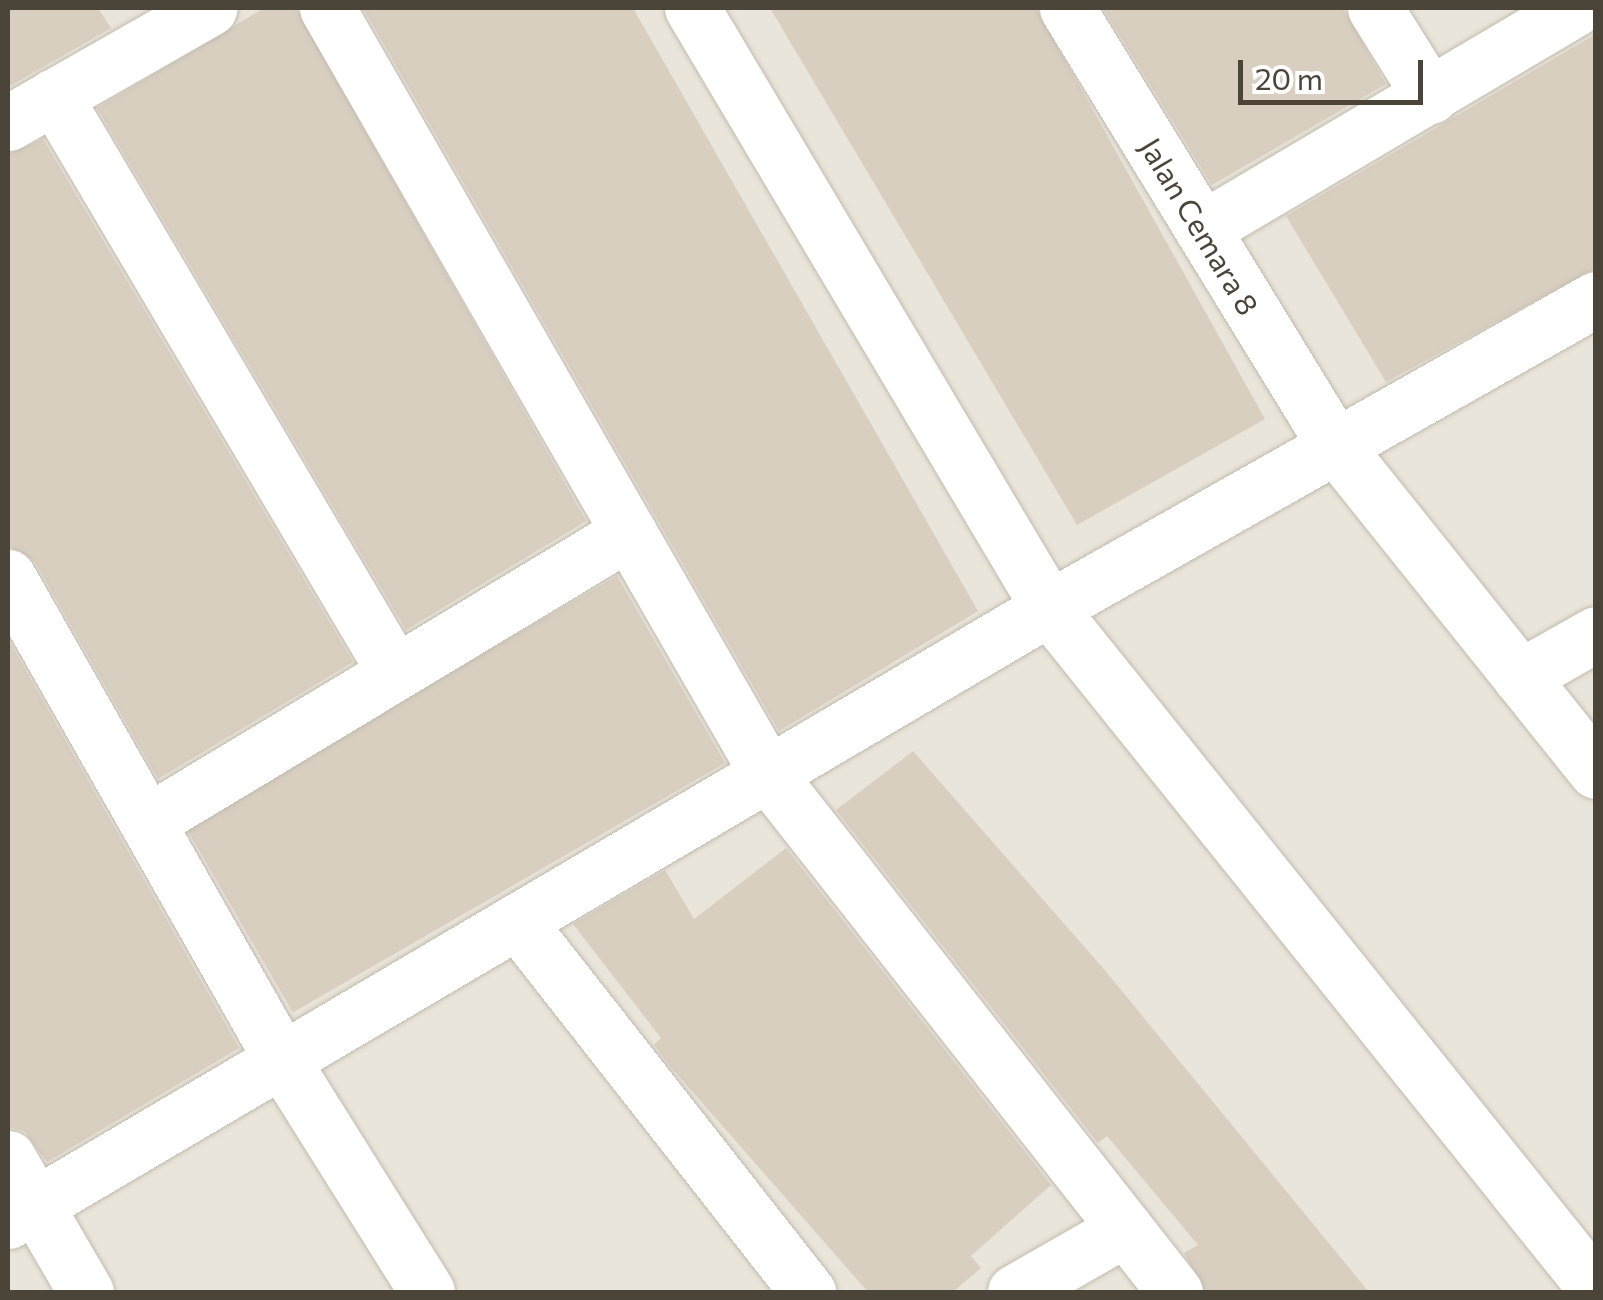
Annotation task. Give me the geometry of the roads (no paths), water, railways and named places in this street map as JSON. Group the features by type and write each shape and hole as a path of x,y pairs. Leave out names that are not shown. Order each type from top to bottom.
{"street":[{"path":"8,122 210,8"},
{"path":"327,8 767,773 1174,1292"},
{"path":"692,8 1049,608 1596,1288"},
{"name":"Jalan Cemara 8","path":"1067,8 1334,444 1596,772"},
{"path":"1375,8 1430,96"},
{"path":"1202,230 1576,8"},
{"path":"54,96 394,670"},
{"path":"21,1213 1049,608 1596,299"},
{"path":"149,821 629,532"},
{"path":"8,577 283,1062 427,1292"},
{"path":"1520,677 1596,634"},
{"path":"517,921 808,1292"},
{"path":"8,1158 21,1213 86,1292"},
{"path":"1015,1292 1124,1229"}]}
